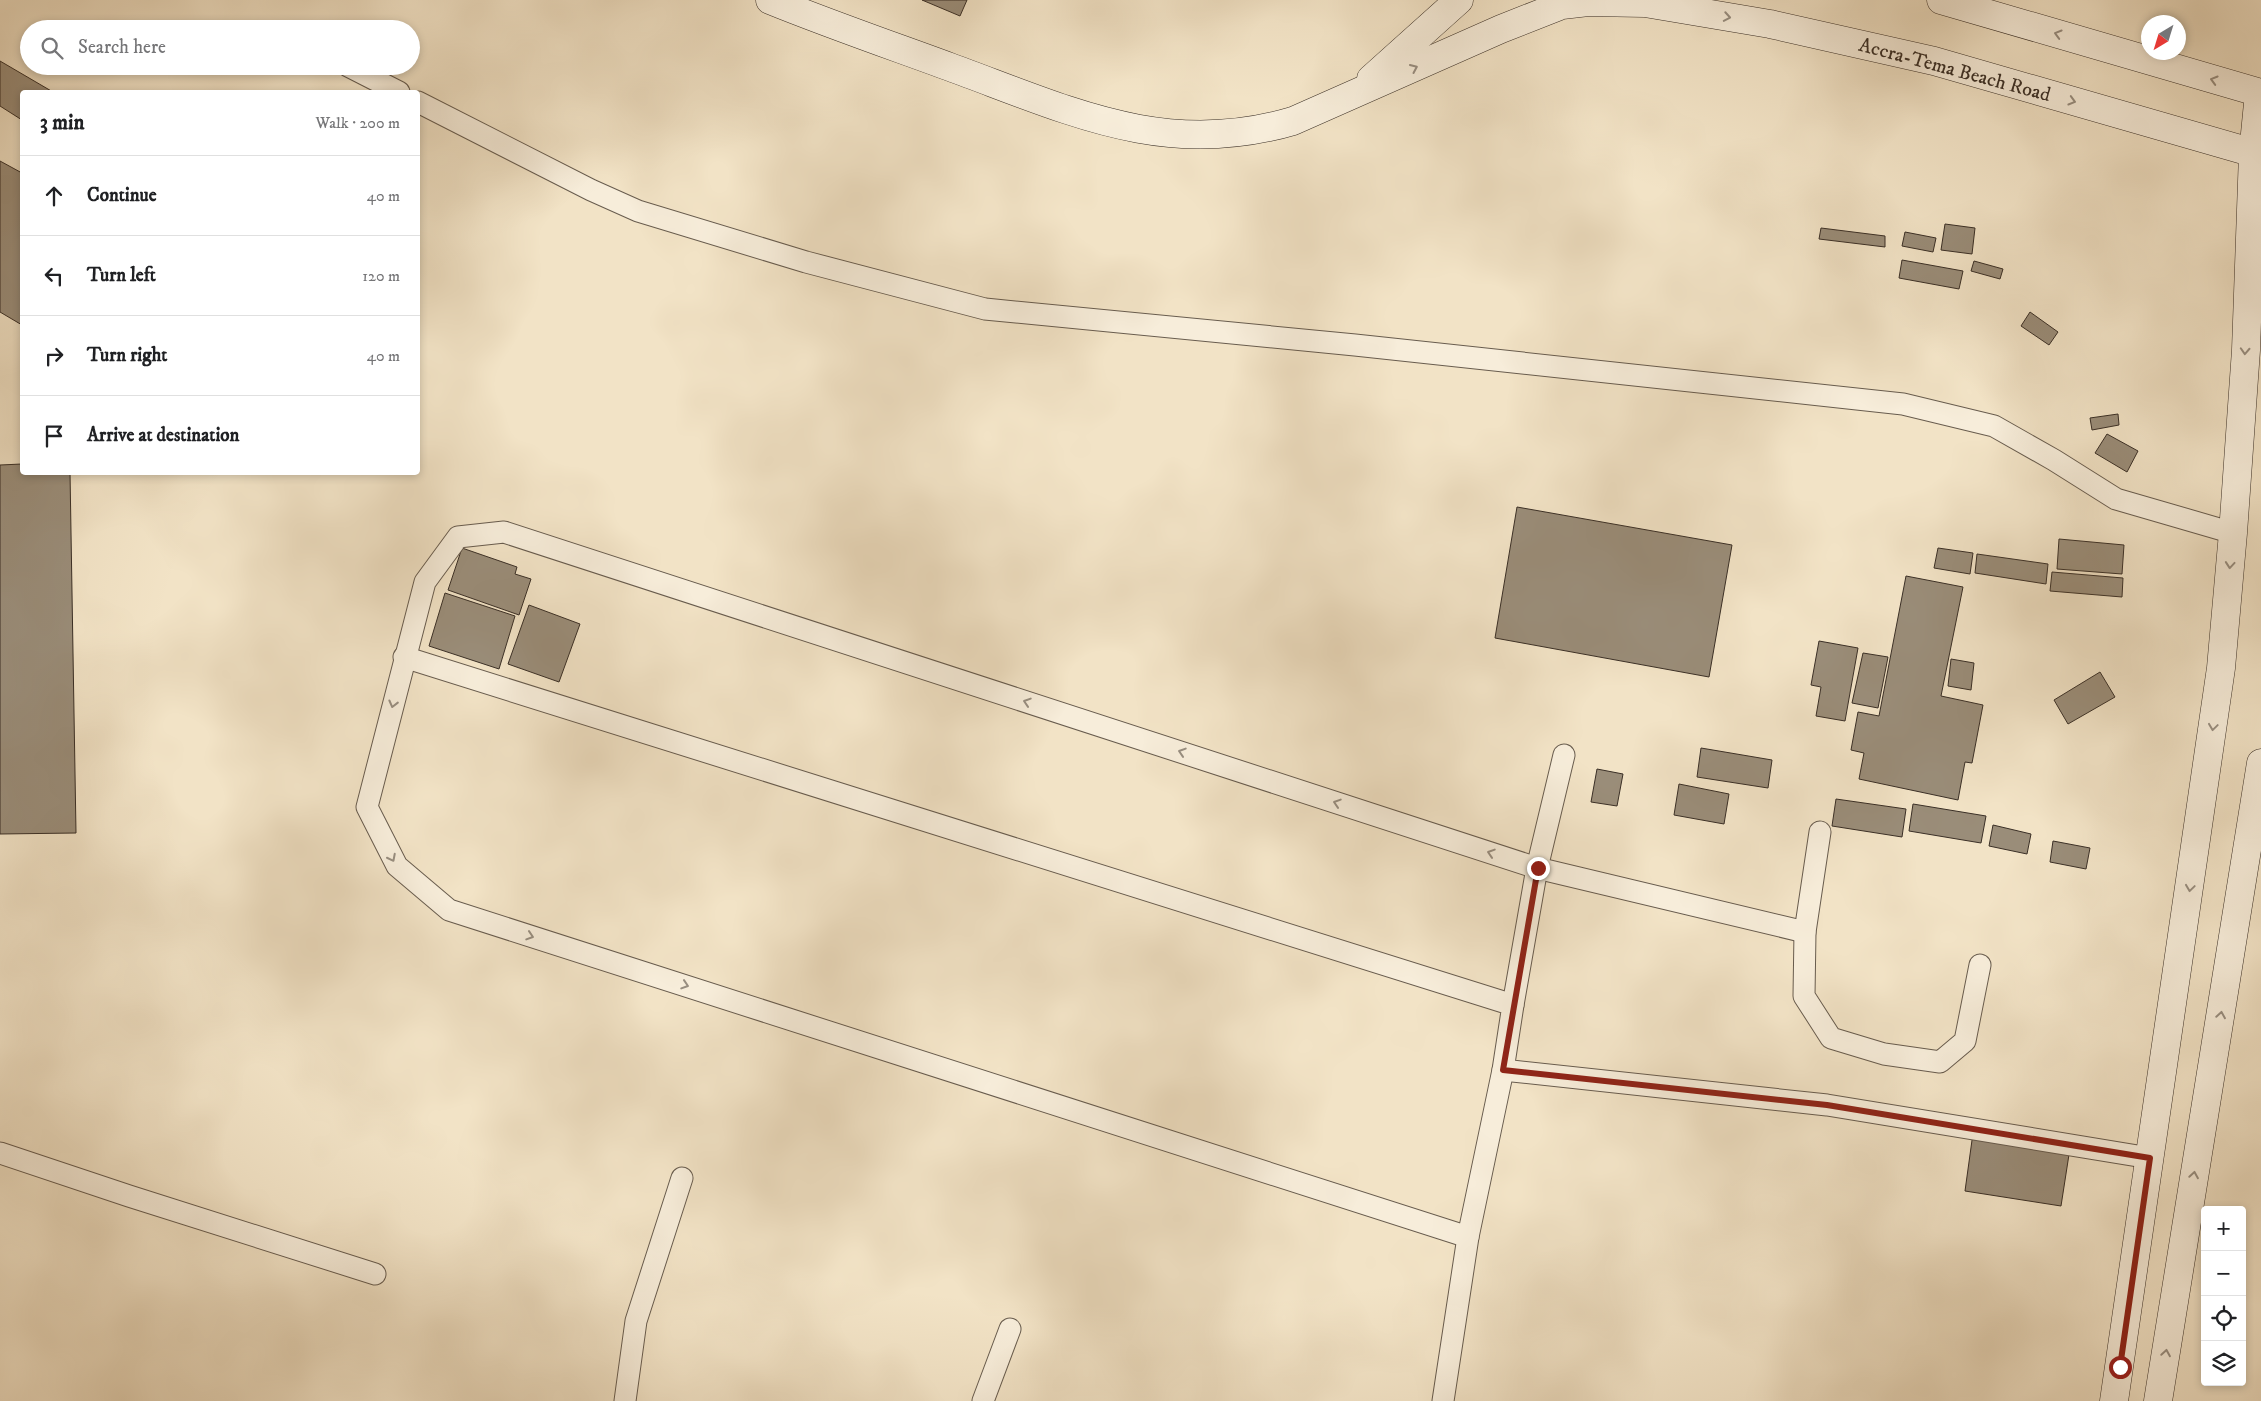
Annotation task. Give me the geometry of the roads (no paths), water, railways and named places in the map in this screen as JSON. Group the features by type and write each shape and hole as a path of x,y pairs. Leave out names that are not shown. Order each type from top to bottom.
{"main road":[{"name":"Accra-Tema Beach Road","path":"770,0 1074,112 1144,132 1185,136 1261,130 1293,121 1559,3 1645,3 1770,24 1934,61 2257,155"},
{"path":"1353,95 1459,0"},
{"path":"1941,0 2260,93 2246,350 2233,534 2215,715 2114,1401"},
{"path":"2158,1401 2261,764"}],"lane":[{"path":"366,75 395,90"},
{"path":"420,103 591,190 638,211 806,262 985,309 1365,346 1903,404 1994,426 2054,460 2116,499 2233,534"},
{"path":"1468,1237 449,910 397,866 367,807 424,582 458,537 504,532 1538,868 1805,932"},
{"path":"404,657 1513,1005"},
{"path":"1443,1401 1468,1237 1503,1070 1538,868 1564,755"},
{"path":"1820,832 1805,932 1804,996 1830,1038 1884,1054 1940,1062 1965,1041 1980,965"},
{"path":"1503,1070 1827,1105 2150,1158"},
{"path":"0,1153 375,1274"},
{"path":"625,1401 636,1321 682,1178"},
{"path":"983,1401 1010,1329"}]}
